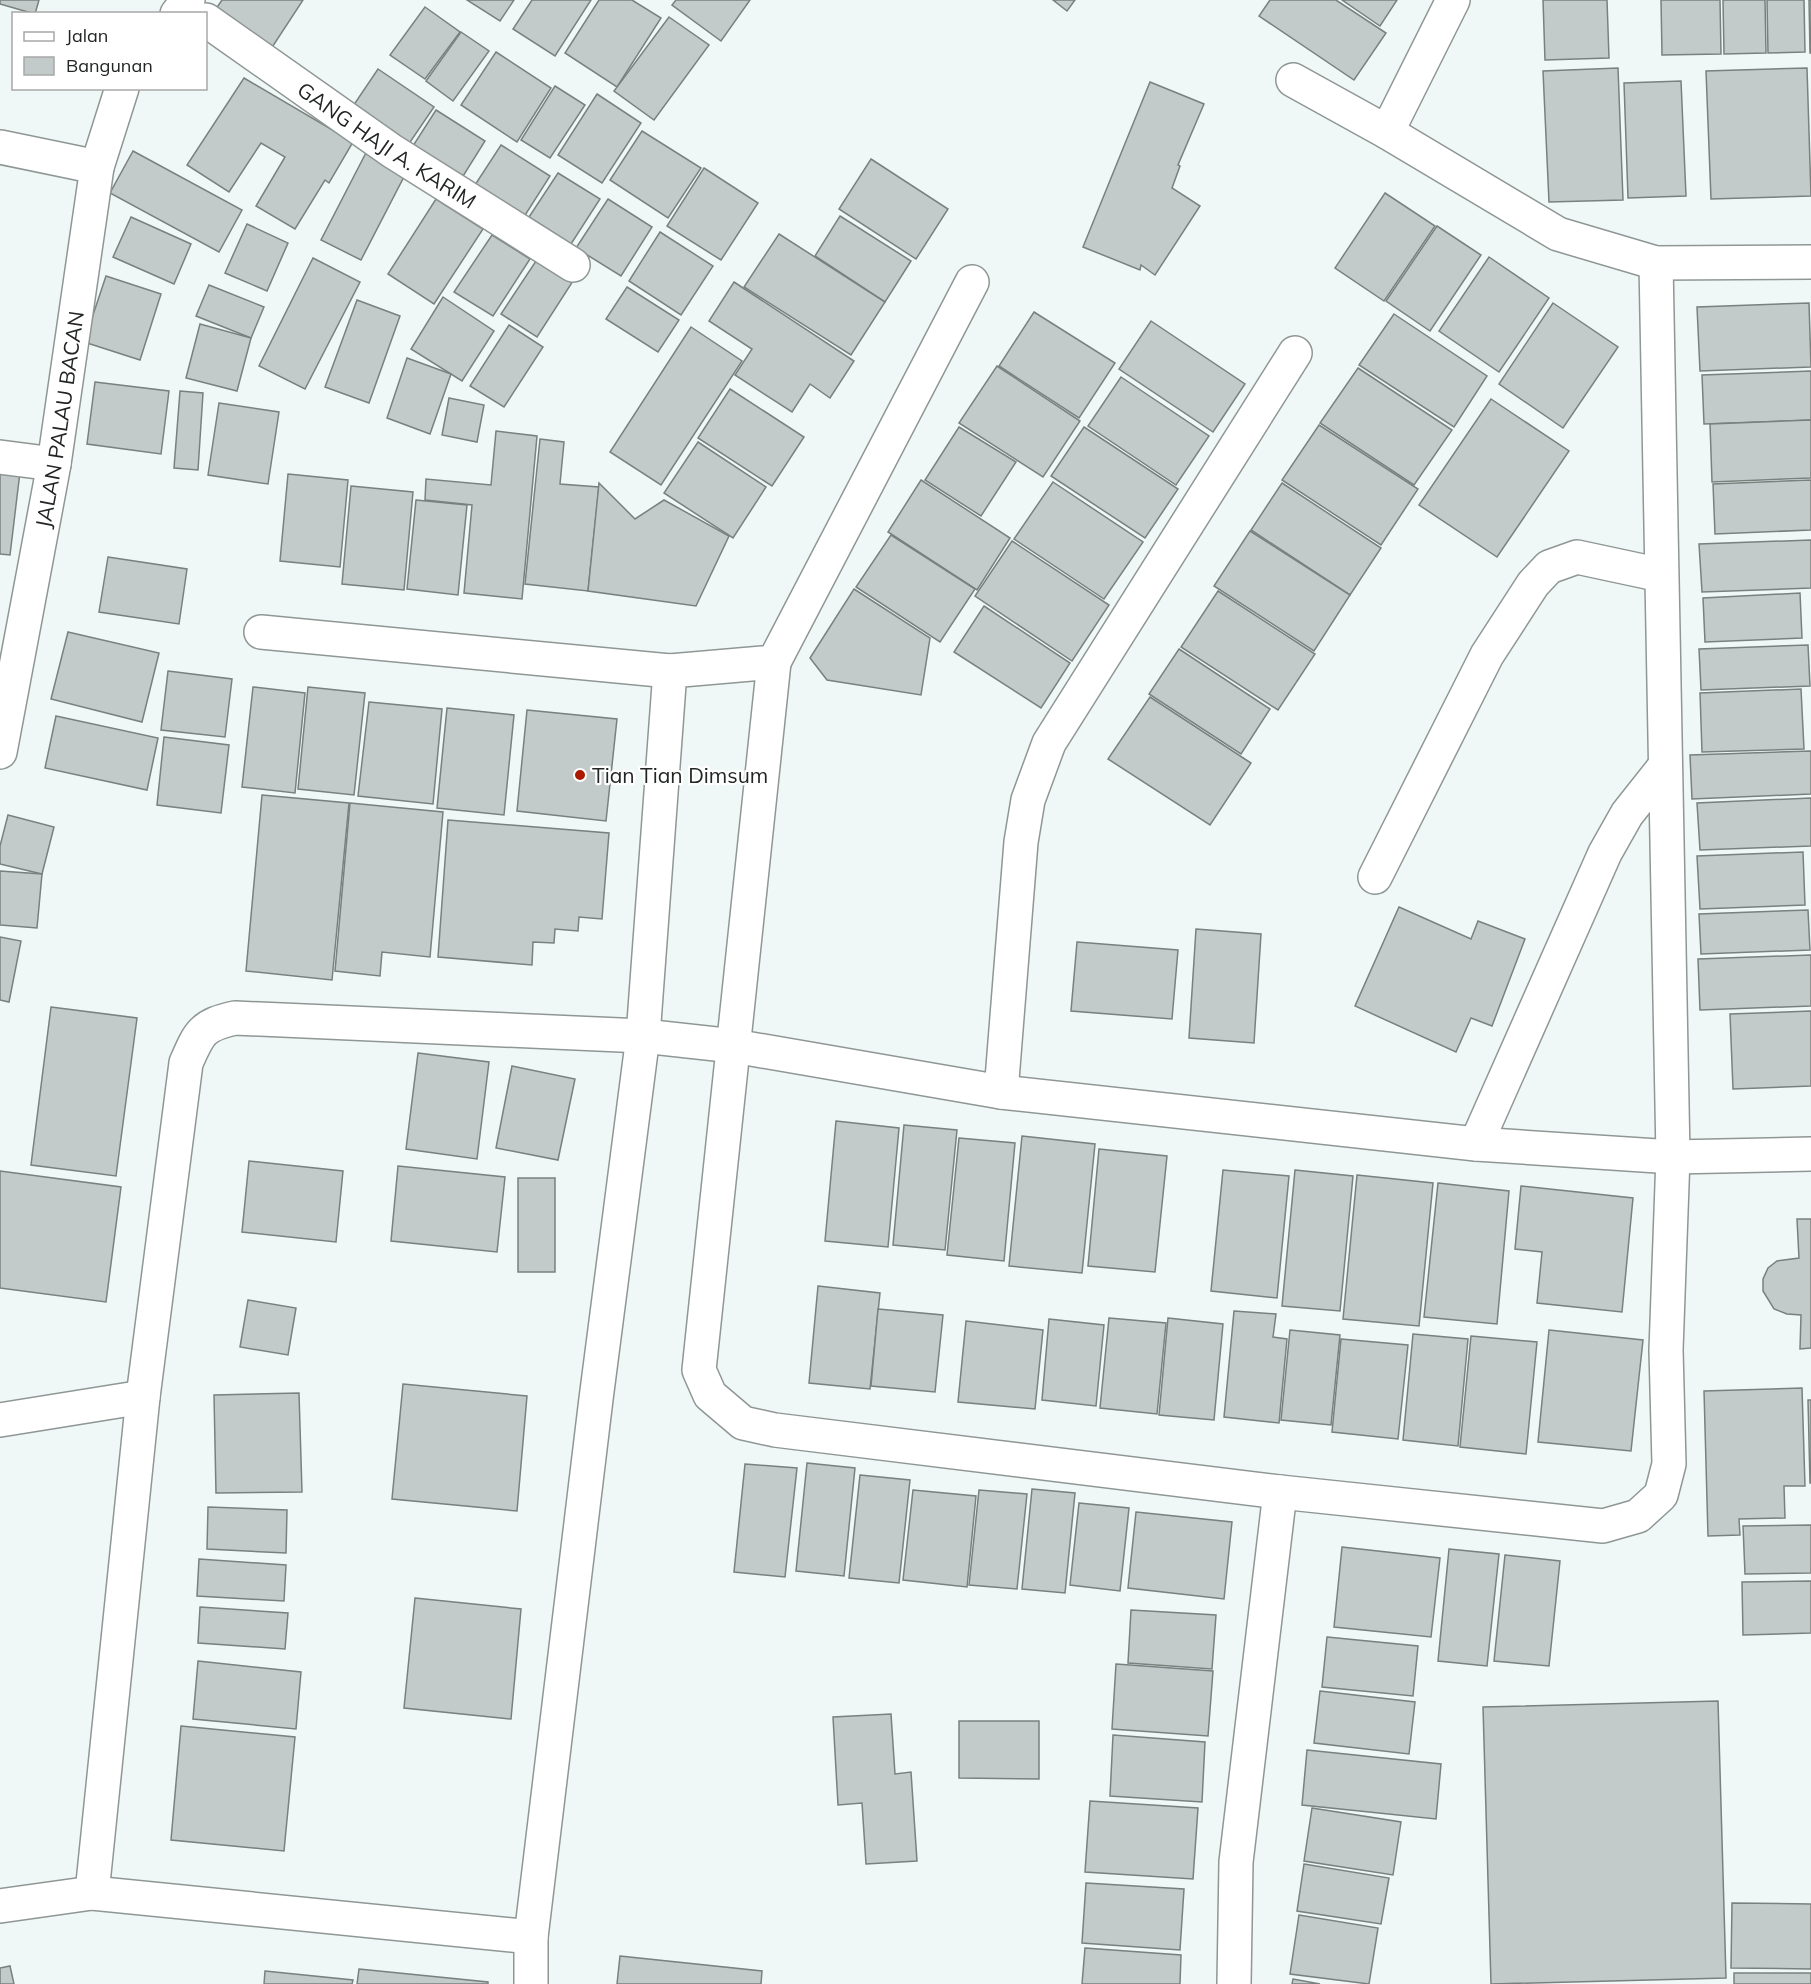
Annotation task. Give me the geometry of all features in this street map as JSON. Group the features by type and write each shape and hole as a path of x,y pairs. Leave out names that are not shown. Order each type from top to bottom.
{"street":[{"path":"1387,132 1453,0"},
{"name":"GANG HAJI A. KARIM","path":"207,21 392,151 573,265"},
{"path":"1293,80 1387,132 1558,234 1656,263 1811,262"},
{"name":"JALAN PALAU BACAN","path":"0,752 54,464 97,167 121,90"},
{"path":"0,147 97,167"},
{"path":"972,282 774,662 699,1370 710,1395 743,1423 775,1430 1280,1492 1603,1526 1638,1516 1661,1495 1669,1464 1666,1350 1673,1157 1656,263"},
{"path":"1000,1092 1021,842 1028,800 1049,743 1295,353"},
{"path":"0,457 54,464"},
{"path":"1375,877 1487,656 1533,584 1549,567 1577,557 1661,575"},
{"path":"261,632 670,670 774,662"},
{"path":"531,1984 531,1937 596,1399 643,1036 670,670"},
{"path":"1476,1144 1605,853 1627,814 1665,766"},
{"path":"92,1893 143,1396 186,1063 197,1036 214,1023 235,1018 643,1036 734,1046 1000,1092 1476,1144 1673,1157 1811,1155"},
{"path":"0,1420 143,1396"},
{"path":"1234,1984 1236,1862 1280,1492"},
{"path":"0,1906 92,1893 531,1937"}],"building":[{"path":"0,0 39,0 36,12 0,4"},
{"path":"222,0 303,0 269,52 211,16"},
{"path":"467,0 514,0 500,21"},
{"path":"532,0 591,0 555,56 513,29"},
{"path":"599,0 632,0 661,18 617,87 565,53"},
{"path":"676,0 750,0 721,41 672,5"},
{"path":"1053,0 1075,0 1067,11"},
{"path":"1270,0 1336,0 1386,33 1354,80 1259,16"},
{"path":"1342,0 1397,0 1380,26"},
{"path":"1543,0 1607,0 1609,58 1545,60"},
{"path":"1661,0 1720,0 1721,54 1662,55"},
{"path":"1723,0 1765,0 1766,53 1724,54"},
{"path":"1767,0 1804,0 1805,52 1768,53"},
{"path":"1809,0 1811,0 1811,53 1810,53"},
{"path":"425,7 460,32 425,79 390,55"},
{"path":"669,17 709,45 654,120 614,91"},
{"path":"461,32 489,51 453,101 426,81"},
{"path":"496,52 551,88 517,142 461,105"},
{"path":"1618,68 1623,200 1549,202 1543,71"},
{"path":"1807,68 1811,196 1711,199 1706,71"},
{"path":"378,69 434,107 404,151 349,112"},
{"path":"244,78 353,142 329,183 325,180 295,229 256,206 285,157 261,143 229,192 187,165"},
{"path":"1681,81 1686,196 1628,198 1624,83"},
{"path":"1150,82 1204,104 1178,165 1180,166 1172,188 1200,206 1155,275 1141,265 1140,270 1083,247"},
{"path":"555,86 585,105 550,158 521,140"},
{"path":"597,94 641,123 602,183 558,155"},
{"path":"436,110 485,141 460,181 411,149"},
{"path":"642,131 701,168 668,218 610,180"},
{"path":"501,145 550,176 522,220 473,188"},
{"path":"369,147 409,167 361,260 321,240"},
{"path":"133,151 242,210 219,252 110,193"},
{"path":"871,159 948,209 916,259 839,209"},
{"path":"704,168 758,203 721,260 667,226"},
{"path":"558,173 600,199 571,244 529,217"},
{"path":"1385,193 1435,226 1384,301 1335,268"},
{"path":"436,199 483,229 434,304 388,274"},
{"path":"608,199 652,227 621,276 576,248"},
{"path":"840,216 911,261 885,302 815,256"},
{"path":"131,217 191,244 174,284 113,257"},
{"path":"247,224 288,243 267,291 225,273"},
{"path":"1437,226 1481,255 1430,331 1386,301"},
{"path":"660,232 713,266 681,315 629,281"},
{"path":"779,234 885,302 851,355 744,287"},
{"path":"492,235 530,259 493,316 454,292"},
{"path":"1489,257 1549,298 1499,372 1439,331"},
{"path":"313,258 360,282 305,389 259,366"},
{"path":"538,258 573,281 537,337 501,314"},
{"path":"106,276 161,294 140,360 84,342"},
{"path":"734,282 854,361 830,398 810,384 792,412 735,375 752,349 709,321"},
{"path":"209,285 264,307 251,338 196,316"},
{"path":"627,287 679,320 658,352 606,319"},
{"path":"443,297 494,331 462,381 411,349"},
{"path":"357,300 400,316 369,403 325,387"},
{"path":"1553,303 1618,347 1563,428 1499,384"},
{"path":"1809,303 1811,367 1700,371 1697,307"},
{"path":"1034,312 1115,363 1079,418 999,366"},
{"path":"1394,314 1487,376 1454,427 1359,365"},
{"path":"1151,321 1245,384 1213,432 1119,369"},
{"path":"200,324 251,338 237,391 186,378"},
{"path":"509,325 543,347 504,407 470,386"},
{"path":"691,327 742,361 661,485 610,452"},
{"path":"407,358 451,374 430,434 387,418"},
{"path":"997,366 1080,421 1043,477 959,423"},
{"path":"1358,368 1452,430 1414,485 1320,423"},
{"path":"1811,371 1811,420 1704,424 1702,375"},
{"path":"1121,377 1209,436 1176,485 1088,426"},
{"path":"95,382 169,391 161,454 87,444"},
{"path":"730,389 804,437 772,486 698,438"},
{"path":"180,391 203,393 198,470 174,468"},
{"path":"449,398 484,405 477,442 442,435"},
{"path":"1491,399 1569,451 1497,557 1419,505"},
{"path":"219,403 279,412 268,484 208,475"},
{"path":"1811,420 1811,478 1712,482 1710,424"},
{"path":"1319,425 1418,489 1381,545 1282,480"},
{"path":"959,427 1016,462 981,516 925,480"},
{"path":"1084,427 1178,489 1145,538 1051,476"},
{"path":"496,431 537,436 522,599 464,593 472,505 425,500 426,479 491,485"},
{"path":"540,439 564,442 560,484 599,487 588,591 525,584"},
{"path":"698,442 766,487 733,538 664,493"},
{"path":"0,470 20,472 10,555 0,554"},
{"path":"288,474 348,480 340,567 280,561"},
{"path":"921,480 1010,538 977,590 888,532"},
{"path":"1811,480 1811,530 1715,534 1713,484"},
{"path":"1053,482 1143,542 1104,599 1014,539"},
{"path":"599,483 635,519 664,500 729,536 696,606 588,591"},
{"path":"1282,483 1381,548 1350,595 1251,530"},
{"path":"351,486 413,492 404,590 342,584"},
{"path":"416,500 467,505 458,595 407,589"},
{"path":"1250,531 1350,595 1314,651 1214,586"},
{"path":"891,535 975,589 940,642 856,587"},
{"path":"1811,540 1811,588 1702,592 1699,544"},
{"path":"1012,541 1109,605 1072,661 975,596"},
{"path":"108,557 187,569 179,624 99,612"},
{"path":"854,589 930,638 921,695 827,680 810,658"},
{"path":"1218,591 1315,654 1278,710 1181,647"},
{"path":"1800,593 1802,638 1705,642 1703,598"},
{"path":"984,606 1070,663 1041,708 954,652"},
{"path":"68,632 159,653 142,722 51,699"},
{"path":"1808,645 1810,686 1701,690 1699,649"},
{"path":"1179,649 1270,709 1241,754 1149,694"},
{"path":"168,671 232,679 225,737 161,730"},
{"path":"253,687 305,693 295,793 242,787"},
{"path":"308,687 365,693 354,795 298,789"},
{"path":"1801,689 1804,749 1702,752 1700,693"},
{"path":"1150,697 1251,763 1210,825 1108,759"},
{"path":"369,702 442,709 433,804 358,796"},
{"path":"447,708 514,715 504,815 437,808"},
{"path":"527,710 617,719 606,821 517,811"},
{"path":"56,716 158,738 147,790 45,768"},
{"path":"164,737 229,745 221,813 157,805"},
{"path":"1811,751 1811,794 1692,799 1690,755"},
{"path":"262,795 349,803 332,980 246,971"},
{"path":"1811,798 1811,846 1700,850 1697,803"},
{"path":"350,803 443,812 430,957 382,952 380,976 335,971"},
{"path":"8,815 54,827 42,874 0,864 0,846"},
{"path":"448,820 609,833 602,919 579,917 578,931 555,929 554,943 533,942 532,965 438,957"},
{"path":"1803,852 1805,905 1700,909 1697,856"},
{"path":"0,871 42,874 37,928 0,925"},
{"path":"1399,907 1471,939 1478,921 1525,939 1492,1026 1471,1018 1456,1052 1355,1006"},
{"path":"1808,910 1810,950 1701,954 1699,914"},
{"path":"1196,929 1261,934 1254,1043 1189,1038"},
{"path":"0,937 21,941 9,1002 0,1000"},
{"path":"1077,942 1178,950 1172,1019 1071,1011"},
{"path":"1811,955 1811,1006 1700,1010 1698,959"},
{"path":"51,1007 137,1018 116,1176 31,1165"},
{"path":"1811,1011 1811,1086 1733,1089 1730,1014"},
{"path":"418,1053 489,1062 477,1159 406,1149"},
{"path":"512,1066 575,1079 558,1160 496,1148"},
{"path":"836,1121 899,1128 888,1247 825,1241"},
{"path":"904,1125 957,1130 945,1250 893,1245"},
{"path":"1022,1136 1095,1144 1082,1273 1009,1266"},
{"path":"959,1138 1015,1143 1004,1261 947,1255"},
{"path":"1099,1149 1167,1156 1155,1272 1088,1266"},
{"path":"249,1161 343,1171 336,1242 242,1232"},
{"path":"398,1166 505,1177 497,1252 391,1241"},
{"path":"1223,1170 1289,1176 1277,1298 1211,1291"},
{"path":"1295,1170 1353,1176 1340,1311 1282,1306"},
{"path":"0,1171 121,1187 106,1302 0,1288"},
{"path":"1357,1175 1433,1183 1419,1326 1343,1319"},
{"path":"518,1178 555,1178 555,1272 518,1272"},
{"path":"1438,1183 1509,1191 1497,1324 1424,1317"},
{"path":"1521,1186 1633,1198 1622,1312 1537,1303 1542,1252 1515,1249"},
{"path":"1797,1219 1811,1219 1811,1348 1800,1349 1801,1315 1787,1314 1774,1309 1763,1291 1763,1279 1768,1268 1777,1261 1799,1258"},
{"path":"818,1286 880,1293 870,1389 809,1383"},
{"path":"248,1300 296,1308 288,1355 240,1347"},
{"path":"878,1309 943,1315 935,1392 871,1386"},
{"path":"1234,1311 1276,1314 1273,1337 1287,1339 1279,1423 1224,1417"},
{"path":"1109,1318 1166,1323 1157,1414 1100,1408"},
{"path":"1168,1318 1223,1324 1214,1420 1159,1415"},
{"path":"1049,1319 1104,1325 1096,1406 1042,1400"},
{"path":"966,1321 1043,1330 1035,1409 958,1402"},
{"path":"1290,1330 1340,1335 1331,1425 1281,1420"},
{"path":"1549,1330 1643,1340 1631,1451 1538,1442"},
{"path":"1413,1334 1468,1339 1458,1446 1403,1440"},
{"path":"1471,1336 1537,1342 1526,1454 1460,1447"},
{"path":"1341,1339 1408,1345 1398,1439 1332,1432"},
{"path":"403,1384 527,1396 517,1511 392,1499"},
{"path":"1802,1388 1805,1486 1784,1486 1785,1518 1739,1519 1740,1535 1708,1536 1704,1391"},
{"path":"299,1393 302,1492 216,1493 214,1395"},
{"path":"1808,1400 1811,1400 1811,1483 1810,1483"},
{"path":"807,1463 855,1468 844,1576 796,1571"},
{"path":"745,1464 797,1468 785,1577 734,1572"},
{"path":"860,1475 910,1480 899,1583 849,1578"},
{"path":"1032,1489 1075,1493 1065,1593 1022,1589"},
{"path":"913,1490 976,1496 967,1587 903,1580"},
{"path":"979,1490 1027,1494 1017,1589 969,1585"},
{"path":"1079,1503 1129,1508 1120,1591 1070,1585"},
{"path":"208,1507 287,1510 286,1553 207,1549"},
{"path":"1136,1512 1232,1522 1224,1599 1128,1588"},
{"path":"1811,1525 1811,1573 1745,1574 1743,1526"},
{"path":"1342,1547 1440,1558 1431,1637 1334,1627"},
{"path":"1449,1549 1499,1554 1487,1666 1438,1661"},
{"path":"1505,1555 1560,1561 1549,1666 1494,1661"},
{"path":"199,1559 286,1565 284,1601 197,1596"},
{"path":"1811,1581 1811,1633 1743,1635 1742,1582"},
{"path":"415,1598 521,1609 511,1719 404,1708"},
{"path":"200,1607 288,1613 285,1649 198,1643"},
{"path":"1131,1610 1216,1615 1212,1669 1128,1663"},
{"path":"1327,1637 1418,1646 1413,1696 1322,1687"},
{"path":"198,1661 301,1672 296,1729 193,1719"},
{"path":"1116,1664 1213,1671 1208,1736 1112,1729"},
{"path":"1320,1691 1415,1702 1409,1754 1314,1743"},
{"path":"1718,1701 1726,1978 1491,1984 1483,1707"},
{"path":"891,1714 895,1774 911,1772 917,1861 866,1864 862,1803 838,1805 833,1717"},
{"path":"959,1721 1039,1721 1039,1779 959,1778"},
{"path":"181,1726 295,1737 284,1851 171,1840"},
{"path":"1113,1735 1205,1742 1202,1802 1110,1796"},
{"path":"1307,1750 1441,1764 1436,1819 1302,1805"},
{"path":"1090,1801 1198,1808 1193,1879 1085,1872"},
{"path":"1312,1808 1401,1822 1393,1875 1304,1861"},
{"path":"1304,1864 1389,1878 1381,1924 1297,1911"},
{"path":"1086,1883 1184,1889 1180,1950 1082,1943"},
{"path":"1732,1903 1811,1904 1811,1969 1731,1968"},
{"path":"1299,1915 1378,1928 1369,1984 1290,1974"},
{"path":"1085,1948 1181,1955 1180,1984 1082,1984"},
{"path":"620,1956 762,1971 761,1984 617,1984"},
{"path":"10,1966 14,1984 0,1984 0,1968"},
{"path":"359,1969 488,1982 488,1984 357,1984"},
{"path":"265,1971 353,1980 352,1984 264,1984"},
{"path":"1734,1973 1811,1973 1811,1984 1734,1984"},
{"path":"1293,1979 1320,1984 1292,1984"}],"place":[{"name":"Tian Tian Dimsum","path":"580,775"}]}
